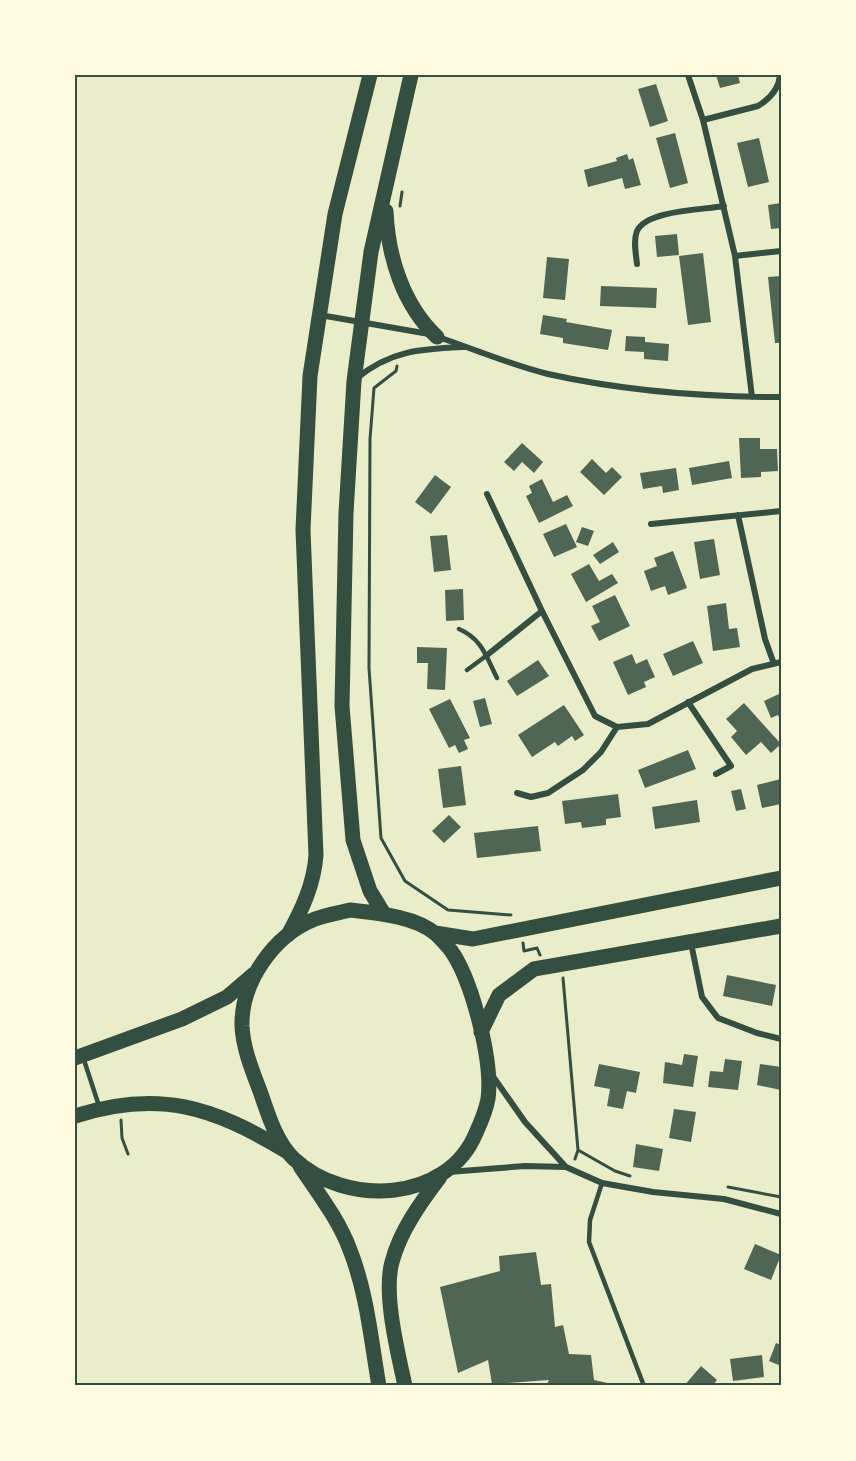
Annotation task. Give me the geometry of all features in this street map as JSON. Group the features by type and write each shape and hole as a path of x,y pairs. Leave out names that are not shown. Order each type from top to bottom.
{"highway":[{"path":"288,935 303,908 316,855 303,530 310,376 335,214 370,75"},
{"path":"384,914 370,891 353,840 342,706 346,513 354,381 371,252 411,75"},
{"path":"386,187 387,233 396,274 424,324 437,337"},
{"path":"79,1057 182,1019 227,997 255,974 288,935 314,920 350,910 384,914 410,921 435,933 473,939 781,878"},
{"path":"481,1032 499,995 534,969 781,926"},
{"path":"405,1386 397,1349 390,1296 391,1263 398,1244 419,1205 464,1153 478,1129 488,1098 488,1070 481,1032 465,977 453,953 435,933"},
{"path":"255,974 245,1002 242,1026 249,1061 267,1112 292,1157 328,1207 350,1248 365,1299 379,1386"},
{"path":"75,1116 99,1109 143,1103 180,1105 216,1114 254,1131 325,1179 354,1189 386,1191 418,1186 443,1175"}],"street":[{"path":"688,75 703,120 735,256 752,397"},
{"path":"703,120 758,106 766,101 778,87 780,75"},
{"path":"637,264 635,238 644,221 655,216 724,206"},
{"path":"735,256 781,251"},
{"path":"320,315 423,332 546,373 612,386 652,392 781,397"},
{"path":"354,381 380,361 396,355 428,349 468,347"},
{"path":"486,494 595,716 617,727 648,724 752,669 777,663 765,639 738,515"},
{"path":"651,524 781,511"},
{"path":"486,656 542,611"},
{"path":"688,702 731,766 716,774"},
{"path":"517,793 531,797 548,793 583,770 601,752 617,727"},
{"path":"691,943 702,997 718,1018 757,1033 781,1039"},
{"path":"488,1070 525,1122 569,1168 602,1183 653,1192 724,1199 781,1214"},
{"path":"443,1175 525,1166 569,1168"}],"lane":[{"path":"459,629 470,634 480,643 497,678"},
{"path":"467,670 486,656"},
{"path":"79,1057 99,1109"},
{"path":"602,1183 590,1220 589,1242 644,1386"}],"path":[{"path":"399,212 402,190"},
{"path":"396,371 374,388 370,439 369,668 381,838 405,881 448,910 519,914 524,951 537,948 544,968"},
{"path":"562,973 578,1150 569,1168"},
{"path":"120,1106 122,1138 128,1154"},
{"path":"578,1150 615,1171 634,1177"},
{"path":"723,1187 781,1197"}],"building":[{"path":"716,75 738,75 740,83 720,88"},
{"path":"656,84 668,121 650,127 638,89"},
{"path":"675,133 688,183 670,188 656,138"},
{"path":"759,138 769,182 748,187 737,143"},
{"path":"627,154 629,160 633,158 641,185 625,189 622,178 588,187 584,170 617,161 616,158"},
{"path":"781,203 781,228 771,229 768,205"},
{"path":"677,234 679,255 657,257 655,236"},
{"path":"703,253 711,322 688,325 679,256"},
{"path":"547,257 569,259 565,300 543,298"},
{"path":"781,276 781,343 775,343 768,277"},
{"path":"601,286 657,288 656,308 600,306"},
{"path":"543,315 567,319 566,322 612,330 608,350 563,343 563,338 540,334"},
{"path":"626,336 645,337 645,342 669,344 668,361 644,359 644,352 625,351"},
{"path":"739,438 760,438 760,449 777,449 778,471 761,472 761,477 741,478"},
{"path":"522,443 543,462 534,473 522,462 514,471 504,462"},
{"path":"592,459 606,473 612,467 622,477 604,495 580,472"},
{"path":"729,461 732,478 692,485 689,468"},
{"path":"676,468 679,490 663,493 662,486 643,489 640,473"},
{"path":"435,475 451,487 431,514 415,502"},
{"path":"542,479 553,502 567,495 573,506 539,523 526,496 532,493 529,486"},
{"path":"566,524 577,547 554,557 543,534"},
{"path":"582,527 594,531 588,546 576,542"},
{"path":"447,535 451,570 434,572 430,536"},
{"path":"714,539 720,575 700,579 694,542"},
{"path":"613,542 619,552 600,564 593,555"},
{"path":"673,551 687,588 668,595 665,586 651,591 644,571 657,566 654,558"},
{"path":"589,564 599,581 612,574 618,583 586,602 571,574"},
{"path":"463,589 464,620 446,621 445,590"},
{"path":"615,595 630,626 599,641 591,626 600,622 592,606"},
{"path":"726,603 729,629 737,628 740,647 713,651 707,606"},
{"path":"693,641 703,663 673,676 663,654"},
{"path":"417,647 447,648 445,690 427,689 428,663 417,663"},
{"path":"632,654 636,664 647,659 655,677 644,682 646,687 628,695 613,662"},
{"path":"538,660 549,676 517,696 507,681"},
{"path":"781,693 781,722 778,715 771,718 764,701"},
{"path":"485,698 492,724 480,727 473,701"},
{"path":"450,699 470,738 464,740 468,749 459,753 455,745 449,748 429,709"},
{"path":"744,703 781,744 771,753 761,742 746,755 731,737 737,731 726,719"},
{"path":"564,705 584,735 575,741 572,736 558,746 555,742 532,757 518,735"},
{"path":"688,750 696,769 645,788 638,770"},
{"path":"461,766 466,805 443,808 438,769"},
{"path":"781,779 781,804 762,808 757,785"},
{"path":"741,789 746,809 736,811 731,791"},
{"path":"618,794 621,817 606,819 606,825 582,828 581,822 565,824 562,801"},
{"path":"697,800 700,822 655,829 652,807"},
{"path":"449,815 461,827 444,843 432,831"},
{"path":"538,826 541,851 477,858 474,833"},
{"path":"727,975 776,985 772,1006 723,996"},
{"path":"684,1054 698,1056 693,1087 663,1083 665,1062 682,1065"},
{"path":"725,1059 742,1061 738,1090 708,1087 710,1071 723,1072"},
{"path":"599,1064 640,1072 636,1093 627,1091 623,1109 607,1106 610,1089 594,1086"},
{"path":"760,1064 781,1067 781,1090 757,1085"},
{"path":"674,1109 696,1112 691,1142 669,1138"},
{"path":"636,1144 663,1149 659,1171 633,1167"},
{"path":"755,1244 781,1255 771,1280 744,1269"},
{"path":"536,1252 541,1285 551,1284 555,1327 563,1325 569,1354 591,1355 594,1380 621,1386 546,1386 549,1380 492,1384 488,1360 458,1373 440,1287 500,1271 499,1256"},
{"path":"776,1343 781,1345 781,1366 769,1361"},
{"path":"762,1355 764,1377 733,1381 730,1359"},
{"path":"701,1366 717,1380 712,1386 684,1386"}]}
